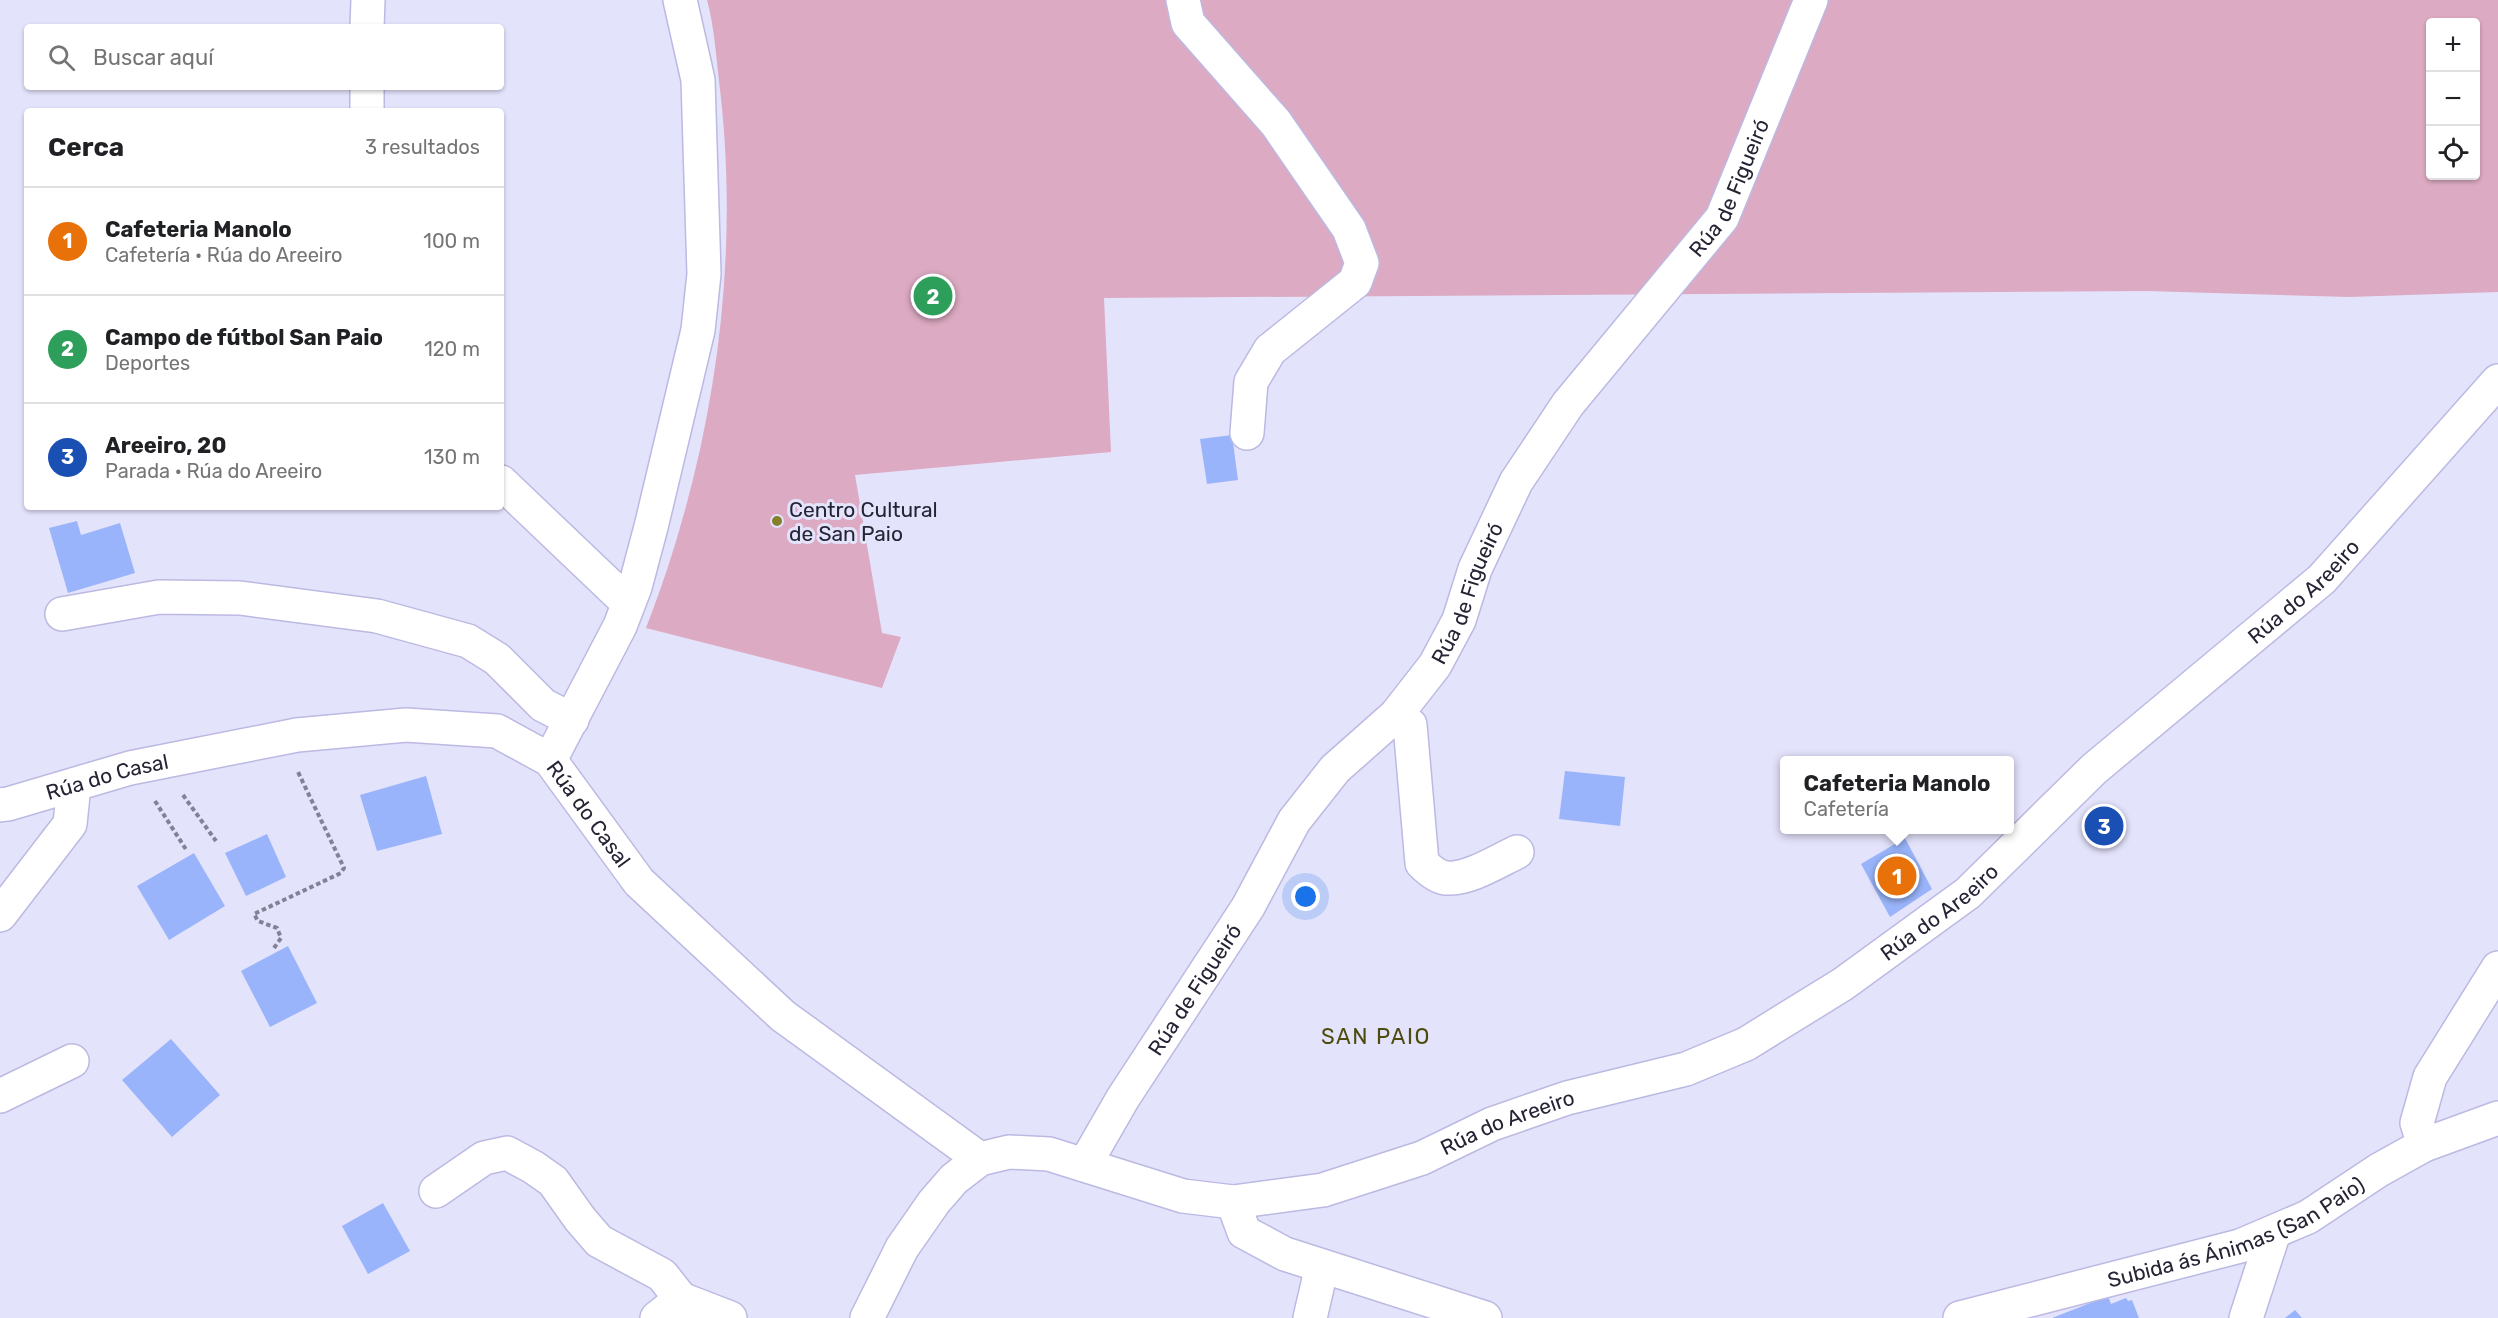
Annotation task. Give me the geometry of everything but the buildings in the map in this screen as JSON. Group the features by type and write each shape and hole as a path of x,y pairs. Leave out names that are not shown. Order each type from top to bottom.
{"street":[{"path":"367,24 368,0"},
{"path":"550,760 620,626 628,603 651,527 699,330 704,274 699,80 680,0"},
{"path":"1183,0 1188,23 1276,123 1349,229 1362,263 1354,282 1270,350 1251,382 1247,433"},
{"name":"Rúa de Figueiró","path":"1085,1164 1123,1098 1248,907 1294,821 1335,770 1396,715 1434,665 1459,620 1475,569 1516,482 1568,404 1722,218 1811,0"},
{"path":"367,90 367,108"},
{"name":"Rúa do Areeiro","path":"1085,1164 1183,1196 1233,1202 1323,1190 1422,1158 1492,1124 1568,1098 1686,1069 1746,1044 1843,984 1968,893 2094,769 2322,579 2498,381"},
{"path":"504,485 628,603"},
{"path":"62,614 159,597 240,598 377,616 468,641 497,659 543,705 572,720"},
{"path":"1396,715 1410,725 1422,863 1431,871 1446,878 1471,874 1517,852"},
{"name":"Rúa do Casal","path":"0,805 130,768 297,735 406,725 497,731 550,760 639,882 783,1016 980,1159"},
{"path":"0,915 70,824 74,785"},
{"path":"2424,1145 2417,1123 2430,1077 2498,968"},
{"path":"0,1096 72,1061"},
{"name":"Subida ás Ánimas (San Paio)","path":"1960,1318 2240,1246 2308,1216 2379,1170 2424,1145 2498,1118"},
{"path":"867,1318 902,1248 934,1202 954,1179 980,1159 1009,1152 1049,1154 1085,1164"},
{"path":"436,1191 484,1158 507,1153 553,1181 599,1241 662,1275 669,1309 730,1318"},
{"path":"1233,1202 1244,1232 1285,1254 1485,1318"},
{"path":"2246,1318 2274,1232"},
{"path":"1310,1318 1322,1266"}],"path":[{"path":"274,948 281,938 277,928 258,921 254,914 341,873 344,868 294,764"},
{"path":"177,785 216,842"},
{"path":"152,795 187,851"}],"shaded area":[{"path":"707,0 2498,0 2498,292 2349,297 2147,291 1104,298 1111,452 855,475 882,633 901,637 882,688 646,628 689,496 705,428 724,289 727,219 725,150 713,30"}],"place":[{"name":"Campo de fútbol San Paio","path":"933,296"},
{"name":"Centro Cultural de San Paio","path":"777,521"},
{"name":"Areeiro, 20","path":"2104,826"},
{"name":"Cafeteria Manolo","path":"1897,876"}],"district":[{"name":"SAN PAIO","path":"1376,1036"}]}
